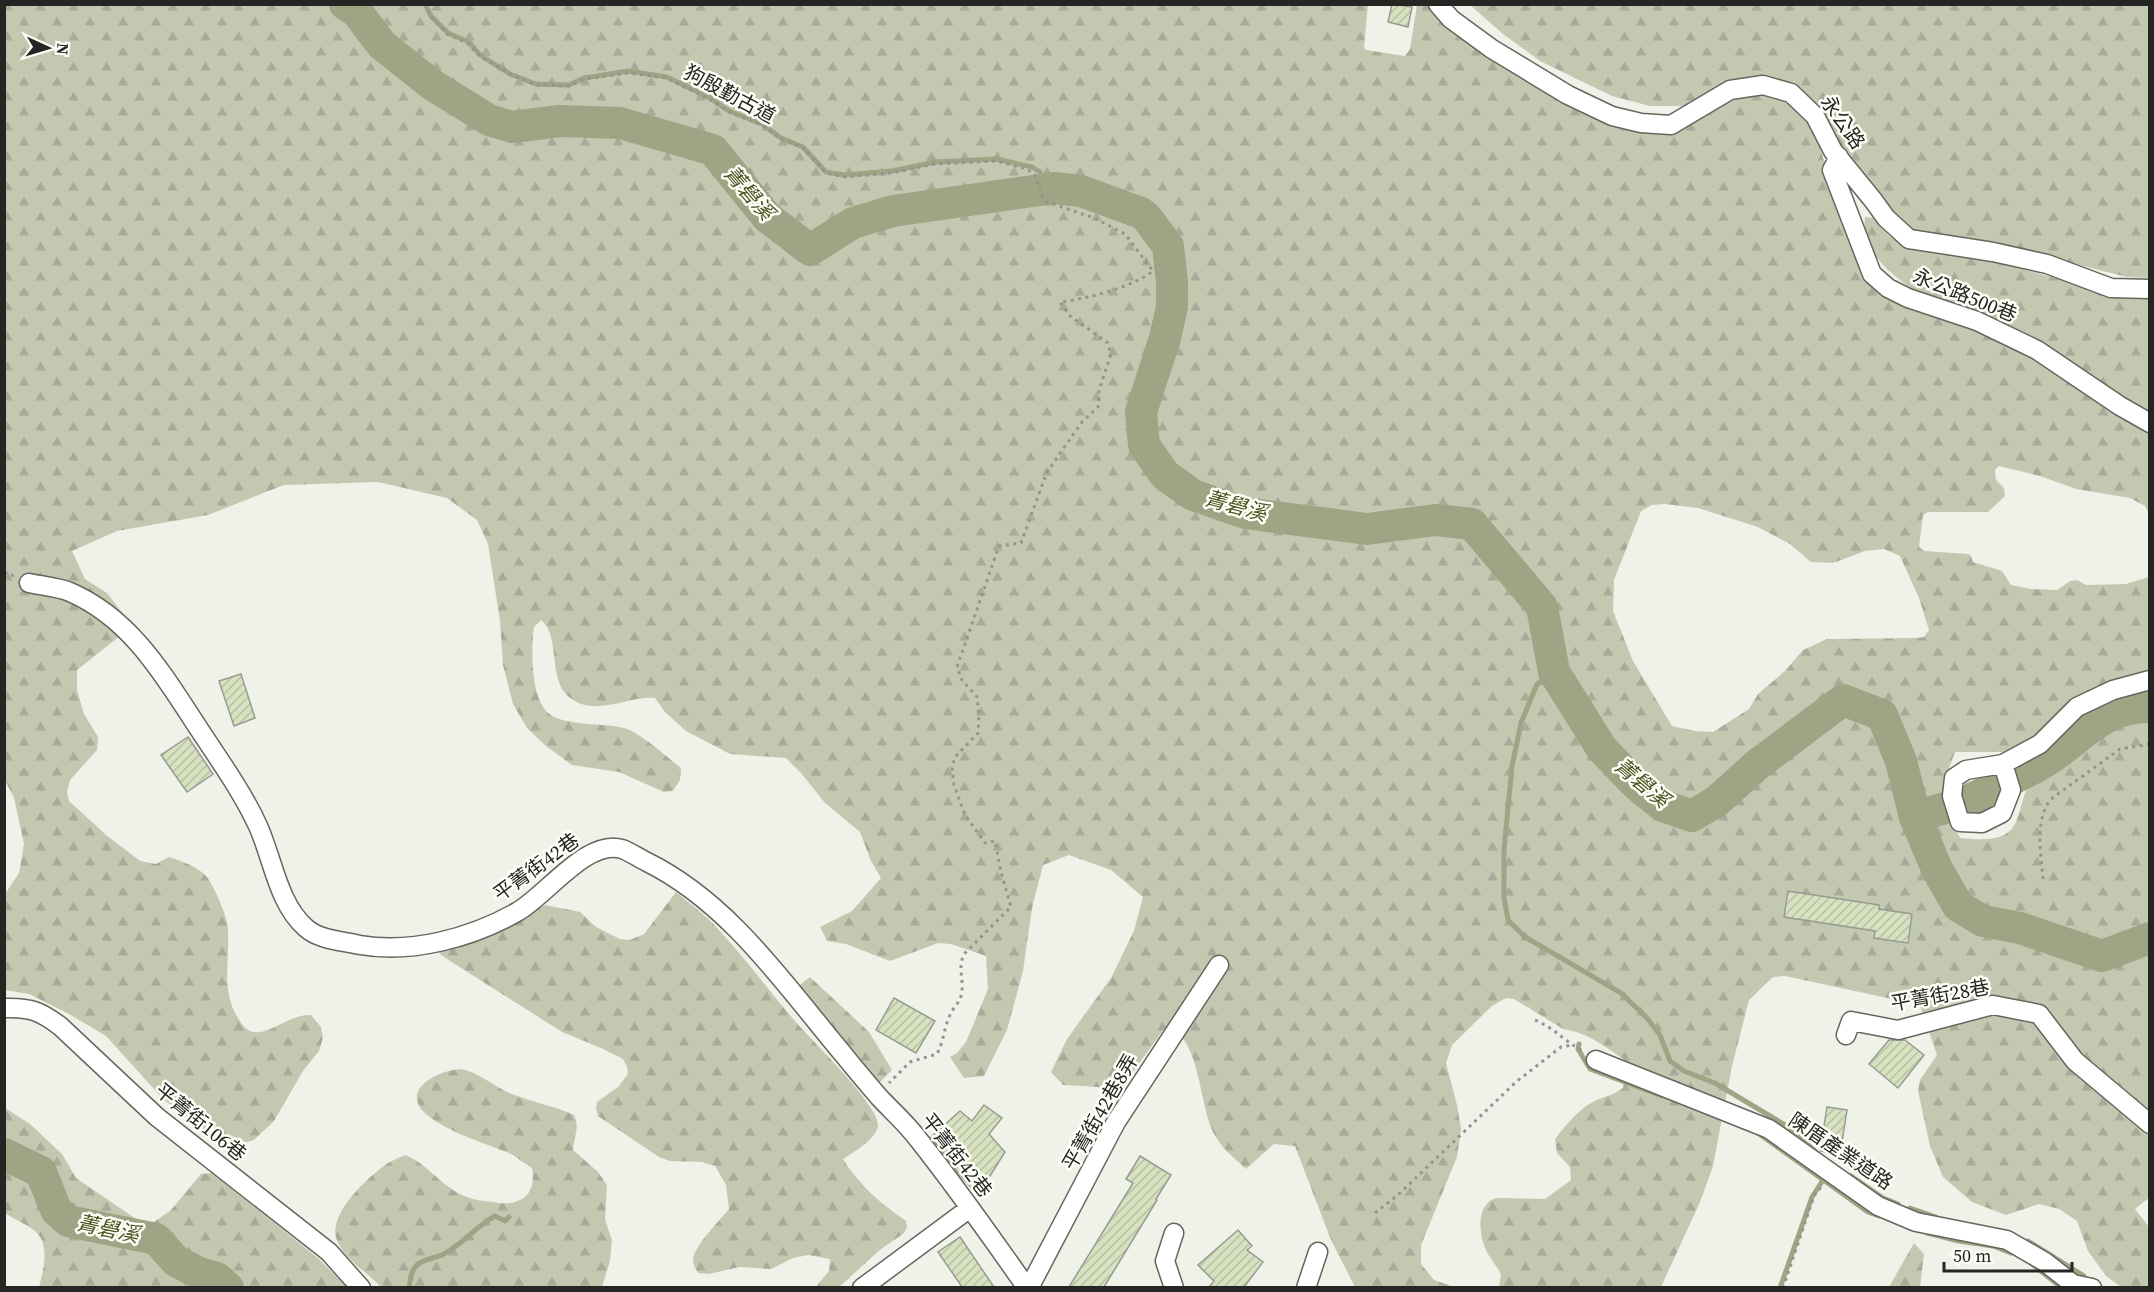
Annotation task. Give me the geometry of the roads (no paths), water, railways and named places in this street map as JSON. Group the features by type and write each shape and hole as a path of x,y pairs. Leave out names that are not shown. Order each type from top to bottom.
{"street":[{"name":"永公路","path":"1438,4 1451,19 1492,49 1568,95 1611,116 1641,123 1671,125 1730,90 1763,85 1791,93 1815,116 1833,151 1886,218 1909,239 1993,252 2047,264 2111,288 2150,289"},
{"name":"永公路500巷","path":"1839,157 1832,170 1872,274 1888,288 1908,298 1977,321 2037,350 2150,423"},
{"name":"平菁街42巷","path":"29,583 68,591 104,611 148,652 208,742 252,815 293,914 309,931 334,940 378,948 410,947 451,939 517,912 544,893 564,873 589,854 604,847 621,849 665,870 698,892 759,953 877,1095 916,1135 1028,1287"},
{"path":"2003,764 2011,790 2002,813 1982,823 1960,822 1954,803 1954,778 1966,770 2003,764 2040,744 2077,707 2113,690 2150,680"},
{"name":"平菁街42巷8弄","path":"1028,1287 1116,1122 1219,965"},
{"name":"平菁街28巷","path":"1846,1035 1851,1021 1898,1030 1993,1005 2039,1014 2074,1061 2150,1124"},
{"name":"平菁街106巷","path":"4,1008 25,1008 47,1016 60,1026 157,1116 329,1252 361,1287"},
{"name":"陳厝產業道路","path":"1596,1060 1769,1129 1878,1206 1916,1222 2007,1240 2044,1262 2073,1284 2092,1287"},
{"path":"862,1287 970,1208"},
{"path":"1174,1233 1165,1261 1174,1287"},
{"path":"1306,1287 1317,1252"}],"waterway":[{"name":"菁礐溪","path":"345,4 357,12 382,45 434,86 489,120 512,127 560,121 620,123 713,150 767,217 810,250 853,223 893,211 1054,188 1081,191 1141,213 1168,246 1172,282 1172,307 1165,338 1141,412 1144,445 1165,475 1193,495 1245,513 1367,529 1436,520 1472,524 1542,607 1554,672 1602,749 1637,785 1663,806 1692,816 1717,801 1758,764 1843,700 1882,715 1901,761 1915,817 1937,869 1958,906 1983,921 2020,928 2102,956 2150,938"},
{"path":"425,4 431,16 448,33 469,42 480,55 510,74 536,84 569,85 584,78 628,71 667,77 710,98 729,111 762,124 781,138 803,147 826,172 844,175 892,171 935,162 996,159 1032,167 1040,172"},
{"path":"1053,178 1081,191"},
{"path":"1554,672 1537,684 1521,723 1512,766 1504,850 1504,898 1508,920 1525,937 1621,993 1647,1018 1660,1035 1670,1061 1684,1071 1715,1083 1785,1125 1816,1152"},
{"path":"1915,817 1963,802 2017,777 2049,759 2088,729 2116,713 2132,708 2150,707"},
{"path":"1579,1044 1578,1049 1590,1069 1662,1096"},
{"path":"1758,1133 1868,1212 1879,1216"},
{"name":"菁礐溪","path":"4,1154 41,1172 56,1210 68,1221 156,1239 176,1261 197,1272 217,1278 228,1288"},
{"path":"1851,1176 1883,1198 1898,1204"},
{"path":"1780,1288 1812,1197 1823,1180"},
{"path":"1910,1208 1936,1217"},
{"path":"409,1288 412,1273 419,1263 449,1251 495,1216 505,1221 509,1217"},
{"path":"1927,1233 1993,1246 2011,1253"},
{"path":"2028,1241 2084,1276"},
{"path":"2032,1264 2062,1288"}]}
